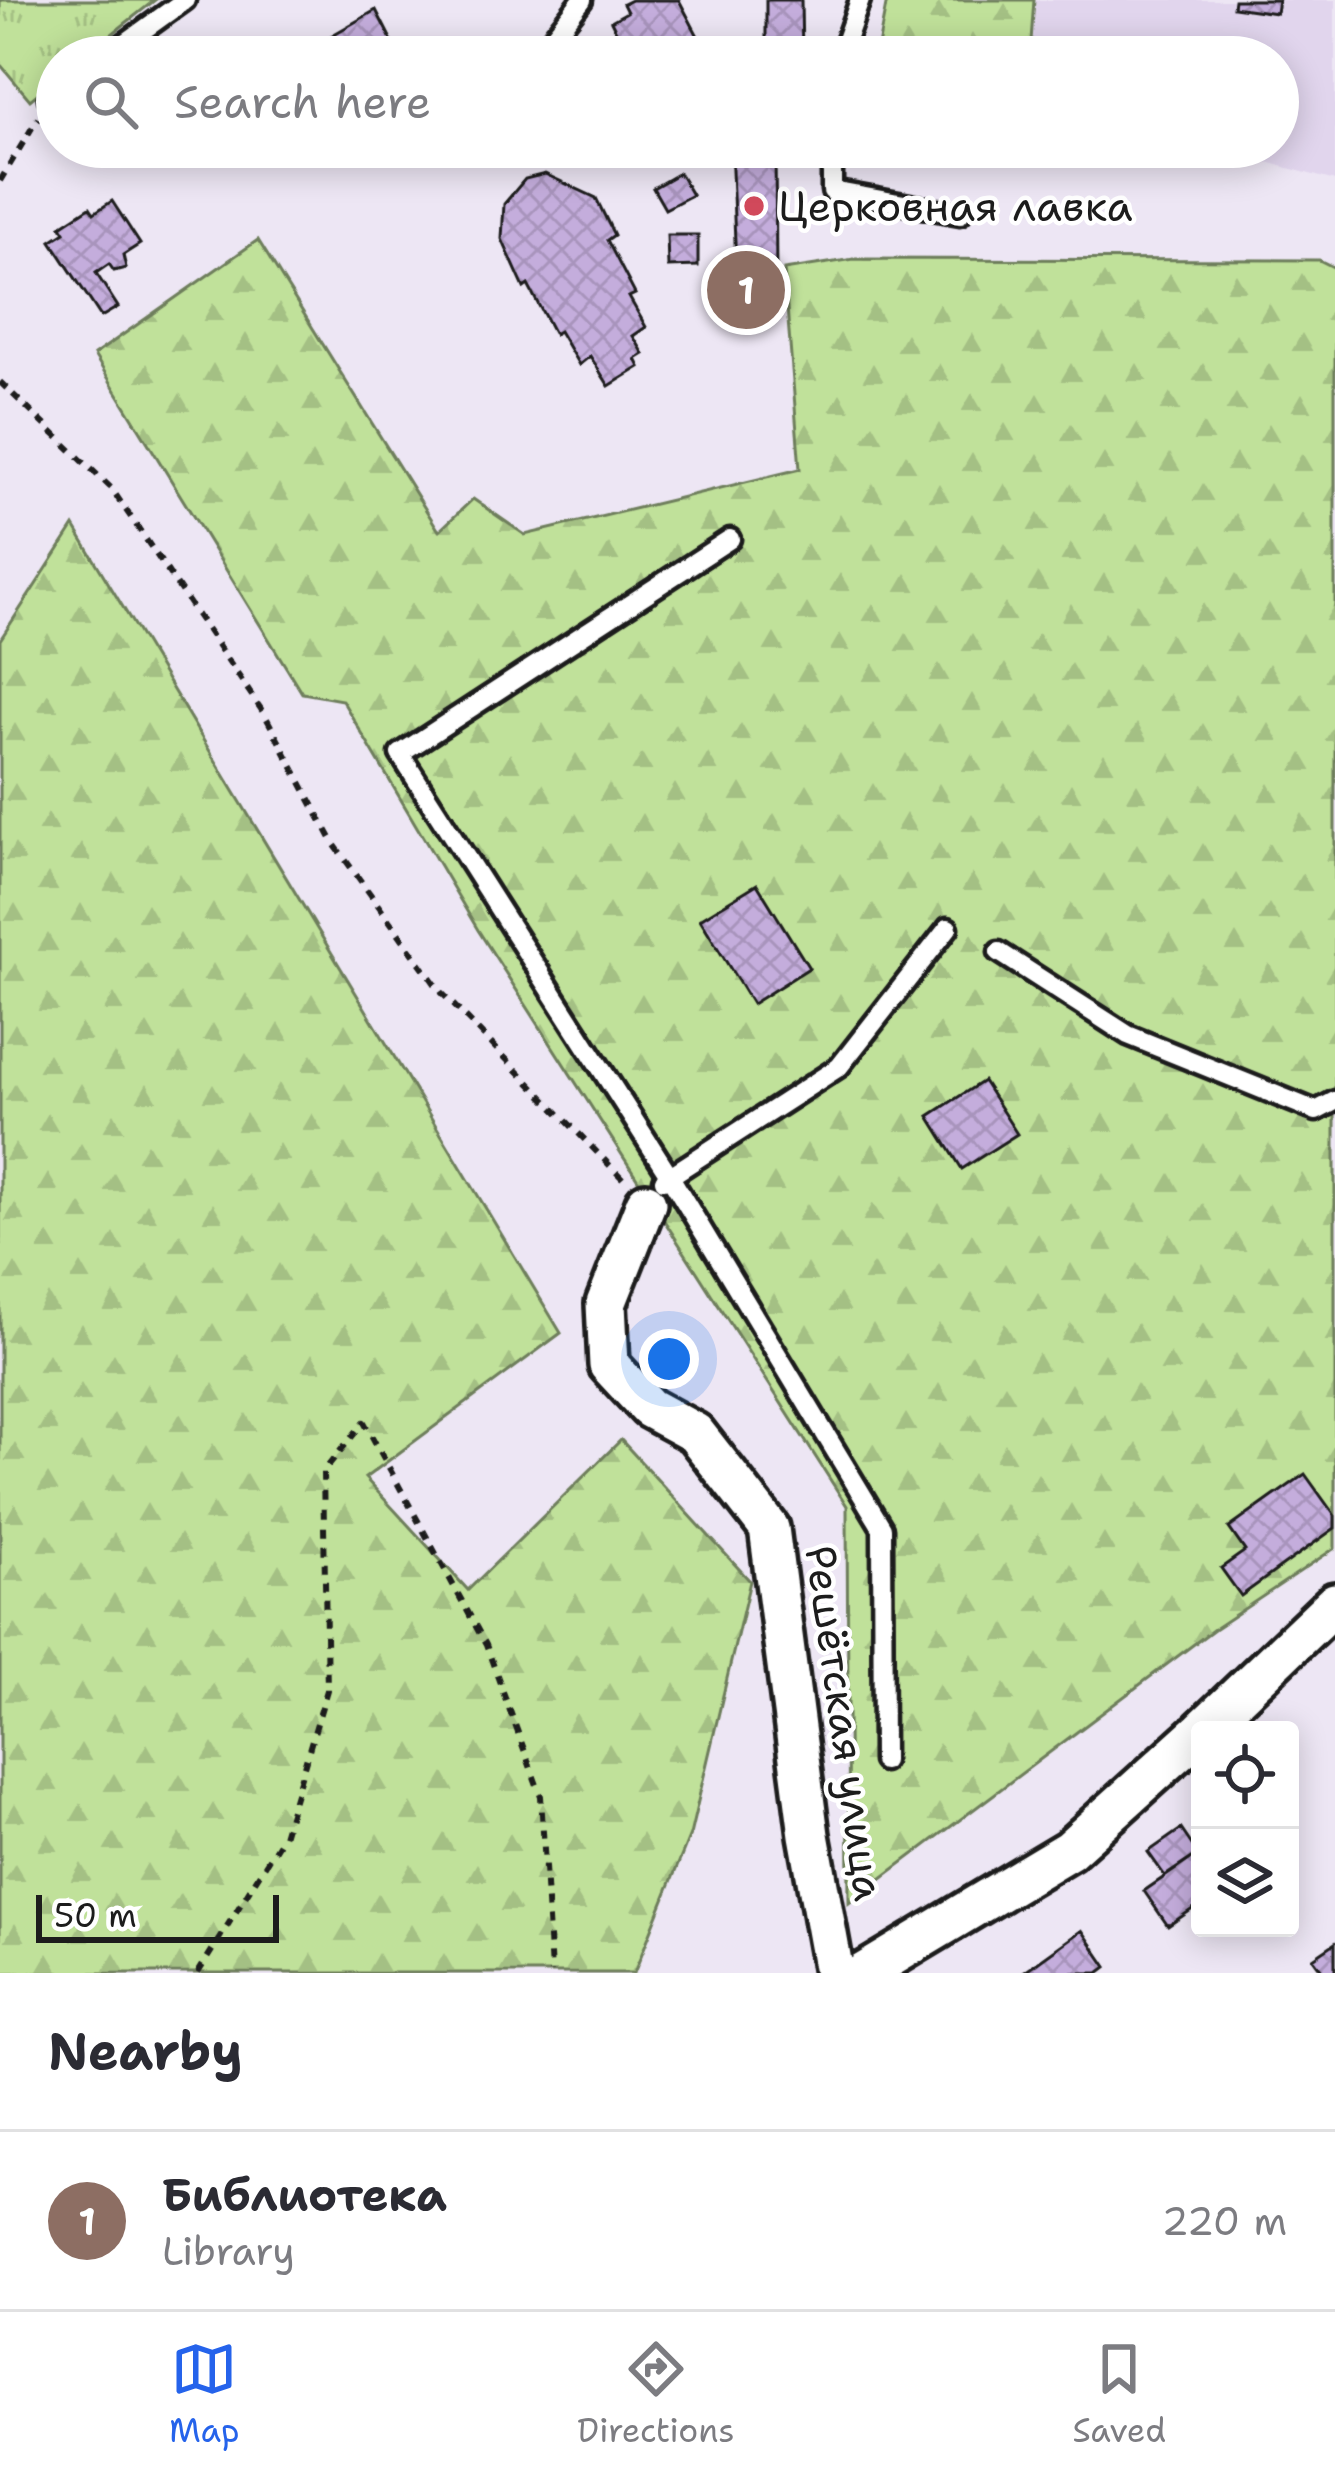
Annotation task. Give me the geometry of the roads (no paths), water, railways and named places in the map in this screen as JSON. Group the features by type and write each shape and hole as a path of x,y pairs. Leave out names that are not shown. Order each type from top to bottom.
{"street":[{"name":"Решётская улица","path":"657,1189 606,1304 609,1365 649,1408 695,1433 770,1528 809,1835 834,1973"},
{"path":"1211,1721 1335,1603"},
{"path":"864,1973 1069,1850 1191,1740"}],"lane":[{"path":"135,36 185,0"},
{"path":"554,36 582,0"},
{"path":"847,36 860,0"},
{"path":"832,168 832,191 960,214"},
{"path":"730,539 400,754 657,1189 882,1528 884,1761"},
{"path":"657,1189 839,1067 948,928"},
{"path":"999,952 1128,1035 1316,1111 1335,1102"}],"place":[{"name":"Церковная лавка","path":"754,206"},
{"name":"Библиотека","path":"746,290"}]}
